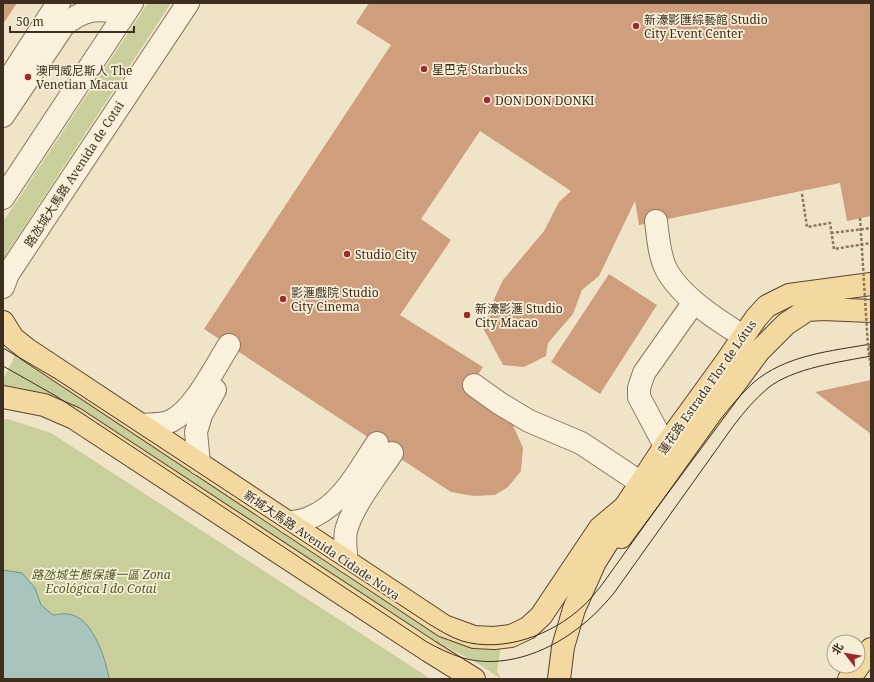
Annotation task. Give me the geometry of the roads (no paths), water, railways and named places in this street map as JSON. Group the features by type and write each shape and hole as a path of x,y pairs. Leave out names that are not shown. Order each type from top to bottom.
{"main road":[{"name":"蓮花路 Estrada Flor de Lótus","path":"559,679 563,647 574,609 595,562 612,536 625,507 756,318 767,306 777,300 796,294 871,284"},
{"name":"蓮花路 Estrada Flor de Lótus","path":"595,562 608,554 754,357 786,324 807,310 823,309 871,311"},
{"path":"3,321 3,340"},
{"name":"新城大馬路 Avenida Cidade Nova","path":"3,321 13,338 28,350 444,626 474,636 494,638 512,636 528,628 541,616 600,528 625,507"},
{"path":"3,397 19,399 44,406 74,418 471,678"},
{"path":"849,679 871,649"}],"street":[{"path":"3,88 59,3"},
{"name":"路氹城大馬路 Avenida de Cotai","path":"3,286 8,274 188,3"},
{"path":"3,116 64,25 76,15 90,10 129,8"},
{"path":"3,198 129,8"},
{"path":"656,220 658,237 666,269 675,282 694,302 743,336"},
{"path":"666,446 639,397 639,388 644,373 694,302"},
{"path":"141,425 170,422 181,415 192,404 234,349 201,415 196,432 199,464"},
{"path":"474,385 499,403 529,421 581,443 641,483"},
{"path":"288,523 309,518 327,508 384,448 352,514 346,531 345,546 347,562"}],"water":[{"path":"3,570 22,573 35,588 41,605 53,615 68,614 77,617 84,622 91,630 101,650 109,679 3,679"}],"tram line":[{"path":"3,348 56,379 429,624 462,641 494,645 510,643 542,633 570,617 587,602 601,586 720,420 753,383 779,366 794,360 825,352 871,344"},
{"path":"3,366 56,396 427,642 444,651 463,658 478,661 493,661 508,660 538,652 565,638 597,612 614,593 734,425 768,388 790,375 831,363 871,356"}],"place":[{"name":"新濠影匯綜藝館 Studio City Event Center","path":"636,26"},
{"name":"星巴克 Starbucks","path":"424,69"},
{"name":"澳門威尼斯人 The Venetian Macau","path":"28,77"},
{"name":"DON DON DONKI","path":"487,100"},
{"name":"Studio City","path":"347,254"},
{"name":"影滙戲院 Studio City Cinema","path":"283,299"},
{"name":"新濠影滙 Studio City Macao","path":"467,315"}],"park label":[{"name":"路氹城生態保護一區 Zona Ecológica I do Cotai","path":"101,581"}]}
